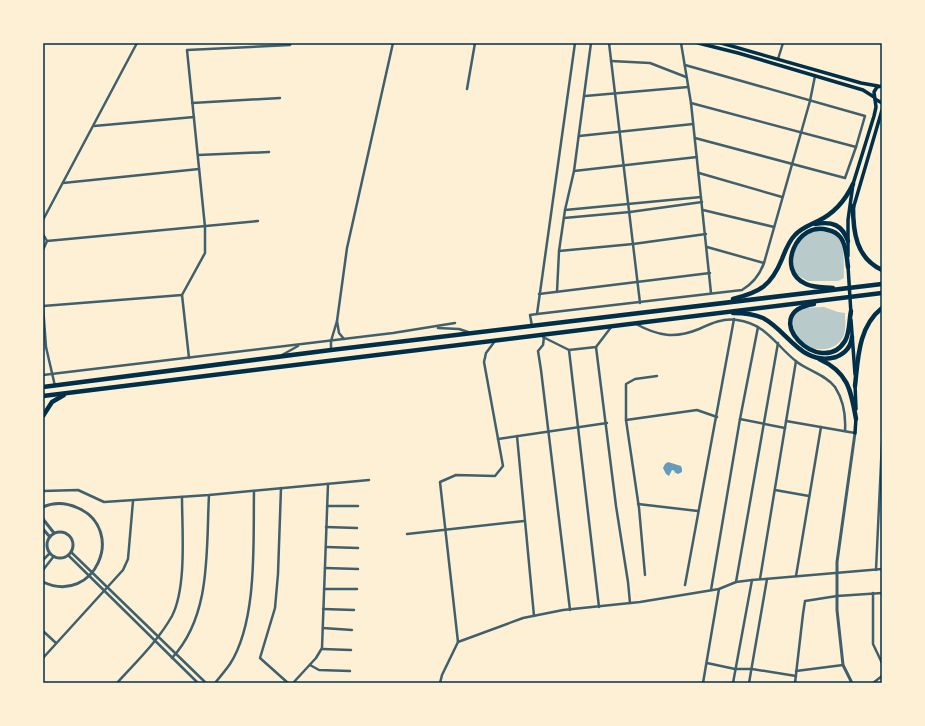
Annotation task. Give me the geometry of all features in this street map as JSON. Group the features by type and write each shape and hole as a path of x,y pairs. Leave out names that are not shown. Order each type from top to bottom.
{"highway":[{"path":"714,303 752,293 764,287 776,272 786,249 794,236 808,226 835,211 848,196 853,184"},
{"path":"853,206 854,227 858,245 865,258 882,270"},
{"path":"808,226 818,224 835,224 844,231 848,242"},
{"path":"845,288 812,286 801,281 794,274 792,269 791,258 793,247 800,238 808,232 819,229 830,230 841,239 844,246 848,267"},
{"path":"43,387 331,350 882,284"},
{"path":"43,396 496,340 542,336 634,323 882,293"},
{"path":"845,298 809,305 797,310 792,317 790,328 792,333 802,345 811,350 823,352 834,350 842,345 846,340 851,311"},
{"path":"855,386 858,356 863,334 873,316 882,308"},
{"path":"708,314 748,314 763,318 774,326 796,347 833,366 845,378 850,390 856,419"},
{"path":"814,357 831,358 842,354 850,347 852,337"},
{"path":"43,416 52,402 61,396 76,392"}],"main road":[{"path":"698,43 738,53 863,90 878,102 882,102"},
{"path":"720,43 861,83 881,85"},
{"path":"738,53 739,48"},
{"path":"815,76 816,70"},
{"path":"855,432 855,386 848,267 848,220 853,184 876,107 874,98 875,89 881,85"},
{"path":"848,242 853,206 882,110"}],"street":[{"path":"43,220 137,43"},
{"path":"189,358 182,295 206,253 206,227 187,50 290,45 291,43"},
{"path":"331,350 331,341 337,321 347,248 393,43"},
{"path":"467,88 475,43"},
{"path":"537,314 575,43"},
{"path":"557,292 559,251 565,210 580,136 592,43"},
{"path":"609,43 640,303"},
{"path":"681,43 691,103 706,234 711,294"},
{"path":"739,48 741,43"},
{"path":"778,59 783,43"},
{"path":"611,61 650,63 686,77"},
{"path":"685,65 864,116 856,147 845,178 695,138"},
{"path":"532,326 530,315 742,290 753,282 764,263 810,101 815,76"},
{"path":"585,96 688,87"},
{"path":"192,103 280,98"},
{"path":"691,103 856,147"},
{"path":"94,126 194,116"},
{"path":"580,136 693,124"},
{"path":"198,155 269,152"},
{"path":"574,171 697,157"},
{"path":"63,183 199,169"},
{"path":"699,173 782,197"},
{"path":"565,210 702,197"},
{"path":"564,218 630,212 702,202"},
{"path":"703,210 774,227"},
{"path":"46,241 258,221"},
{"path":"43,234 46,241 43,250"},
{"path":"559,251 633,244 706,234"},
{"path":"707,247 764,263"},
{"path":"540,294 710,273"},
{"path":"55,386 46,347 43,305 182,295"},
{"path":"634,323 652,332 666,335 690,332 717,321 734,319 744,321 764,330 796,361 829,381 834,386 844,406 846,416 845,431"},
{"path":"685,585 734,319"},
{"path":"337,321 339,333 344,339"},
{"path":"43,376 300,345 424,329 455,323"},
{"path":"612,326 596,347 630,603"},
{"path":"712,590 740,419 758,327"},
{"path":"424,329 459,329 473,334"},
{"path":"542,336 569,350 596,347"},
{"path":"542,336 543,345 538,351 570,610"},
{"path":"440,683 442,674 458,642 440,482 456,475 495,476 502,466 484,362 486,353 496,340"},
{"path":"736,582 778,342"},
{"path":"279,357 300,345"},
{"path":"569,350 599,606"},
{"path":"760,580 796,361"},
{"path":"645,575 638,504 626,420 626,384 635,379 657,376"},
{"path":"626,420 697,410 717,417"},
{"path":"740,419 785,428"},
{"path":"786,421 855,432 836,573 843,666 852,683"},
{"path":"498,438 607,423"},
{"path":"796,576 821,427"},
{"path":"517,436 534,616"},
{"path":"876,570 882,442"},
{"path":"43,491 78,490 104,502 209,495 369,480"},
{"path":"293,683 310,665 321,649 328,484"},
{"path":"281,488 278,574 275,608 260,658 288,683"},
{"path":"775,490 809,496"},
{"path":"215,683 230,663 241,641 249,608 252,583 254,491"},
{"path":"172,658 187,637 196,617 202,595 209,495"},
{"path":"117,683 154,641 172,615 179,593 183,560 182,497"},
{"path":"43,658 123,570 128,559 133,501"},
{"path":"43,507 52,504 67,504 83,510 98,525 102,536 103,546 101,556 92,573 78,584 60,587 43,582"},
{"path":"638,504 698,511"},
{"path":"327,506 358,506"},
{"path":"43,518 54,533"},
{"path":"407,534 524,521"},
{"path":"326,527 357,528"},
{"path":"43,529 50,537"},
{"path":"63,532 70,536 74,544 68,555 60,558 54,556 50,552 47,545 50,537 54,533 63,532"},
{"path":"326,547 358,548"},
{"path":"43,560 50,552"},
{"path":"71,552 206,683"},
{"path":"68,555 198,683"},
{"path":"43,570 54,556"},
{"path":"325,568 358,569"},
{"path":"458,642 523,618 534,616 719,589 736,582 882,569"},
{"path":"749,683 767,579"},
{"path":"733,683 752,580"},
{"path":"324,589 357,589"},
{"path":"702,683 707,663 719,589"},
{"path":"795,683 802,614 805,601 837,596 882,593"},
{"path":"873,594 873,644 882,663"},
{"path":"323,609 354,610"},
{"path":"323,628 352,630"},
{"path":"43,631 56,643"},
{"path":"321,649 351,650"},
{"path":"707,663 735,669 752,669 796,676"},
{"path":"310,665 319,670 350,671"},
{"path":"796,671 843,666"},
{"path":"873,683 882,676"}],"shaded area":[{"path":"817,230 833,233 840,241 843,254 844,278 838,281 808,281 797,275 794,270 793,255 801,238"},
{"path":"824,307 845,313 845,332 841,340 833,347 828,349 817,349 804,343 796,336 792,329 793,316 802,308"}],"water":[{"path":"668,462 681,466 682,472 678,474 672,470 669,476 666,474 663,468"}]}
